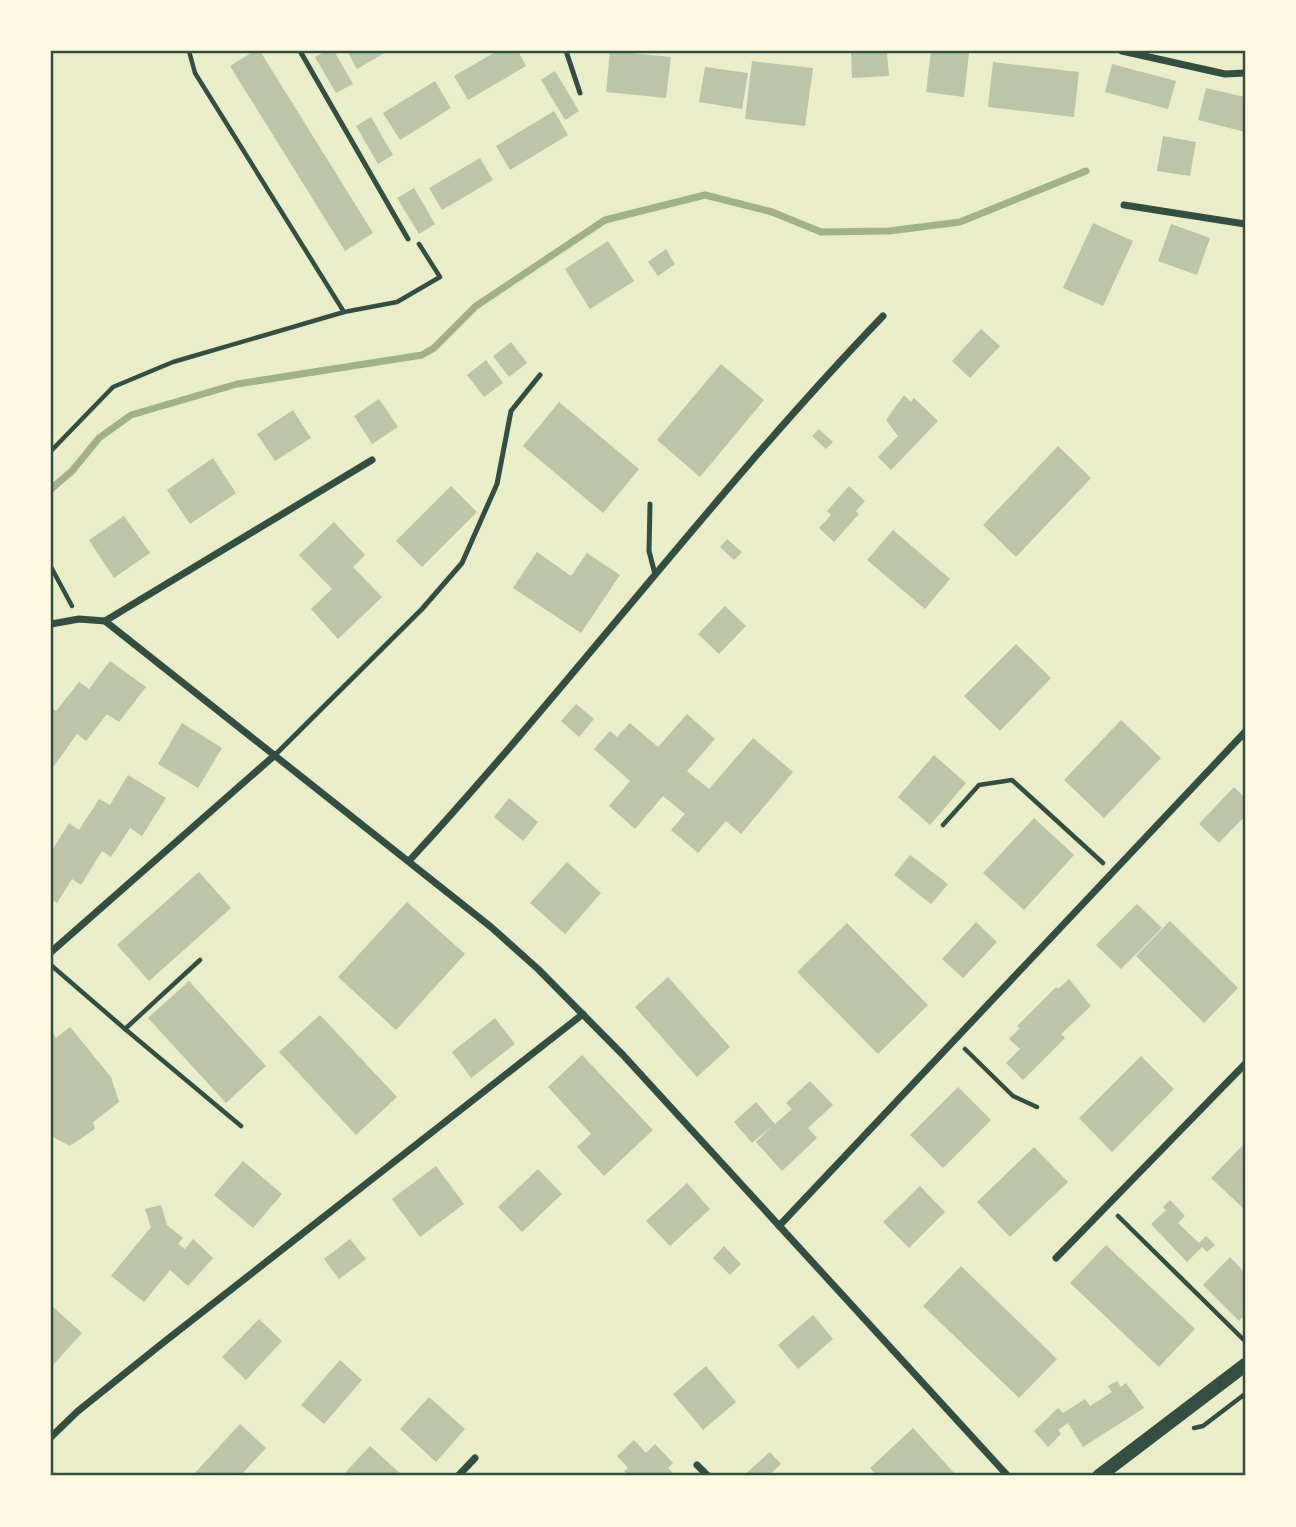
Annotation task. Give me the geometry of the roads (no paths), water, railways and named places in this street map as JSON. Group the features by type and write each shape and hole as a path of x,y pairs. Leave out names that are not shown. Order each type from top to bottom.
{"main road":[{"path":"1099,1476 1245,1365"}],"street":[{"path":"1122,51 1225,74 1245,73"},
{"path":"1124,205 1245,224"},
{"path":"409,861 534,721 655,574 883,316"},
{"path":"105,621 372,460"},
{"path":"51,624 79,619 105,621 491,927 583,1014 1008,1476"},
{"path":"779,1226 1245,732"},
{"path":"51,952 275,755"},
{"path":"51,1437 78,1410 583,1014"},
{"path":"1056,1258 1245,1064"},
{"path":"458,1476 475,1458"},
{"path":"697,1465 708,1476"}],"lane":[{"path":"300,51 408,239"},
{"path":"566,51 580,93"},
{"path":"275,755 422,609 462,563 497,484 511,411 540,374"},
{"path":"650,504 649,551 655,574"}],"waterway":[{"path":"51,489 72,471 99,438 131,415 237,384 422,355 434,348 476,306 605,220 705,195 772,212 821,232 889,231 960,222 1086,171"}]}
